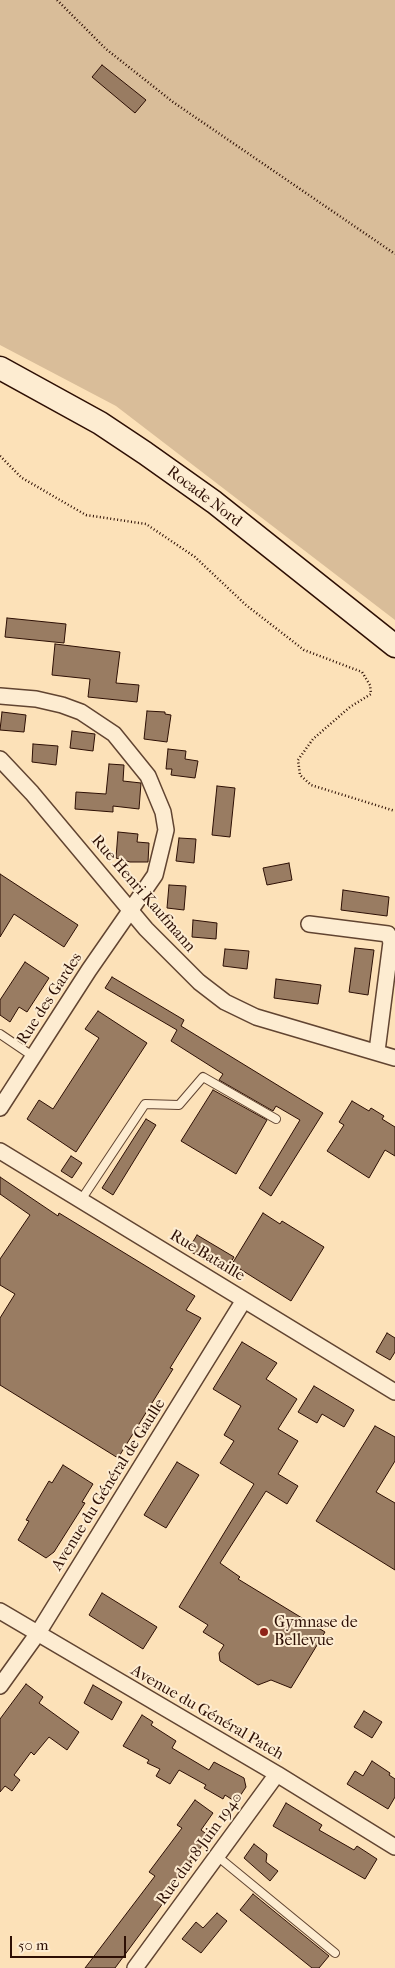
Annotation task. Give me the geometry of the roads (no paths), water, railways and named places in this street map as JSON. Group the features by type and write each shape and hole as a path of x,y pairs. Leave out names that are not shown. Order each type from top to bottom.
{"main road":[{"name":"Rocade Nord","path":"0,368 100,423 145,453 214,502 395,646"}],"street":[{"name":"Rue des Gardes","path":"0,696 49,700 81,712 114,734 148,776 163,812 166,830 155,875 0,1108"},
{"name":"Rue Henri Kaufmann","path":"0,759 38,800 130,910 199,982 225,1002 256,1017 377,1051 395,1058"},
{"path":"309,924 388,934 391,942 377,1051"},
{"name":"Rue Bataille","path":"0,1151 395,1392"},
{"name":"Avenue du Général de Gaulle","path":"0,1686 38,1634 244,1300"},
{"name":"Avenue du Général Patch","path":"0,1611 276,1774 395,1847"},
{"name":"Rue du 18 Juin 1940","path":"135,1968 276,1774"}],"lane":[{"path":"0,1034 34,1057"},
{"path":"81,1200 144,1104 180,1105 203,1077 276,1119"},
{"path":"217,1856 335,1953"}],"place":[{"name":"Gymnase de Bellevue","path":"264,1632"}]}
